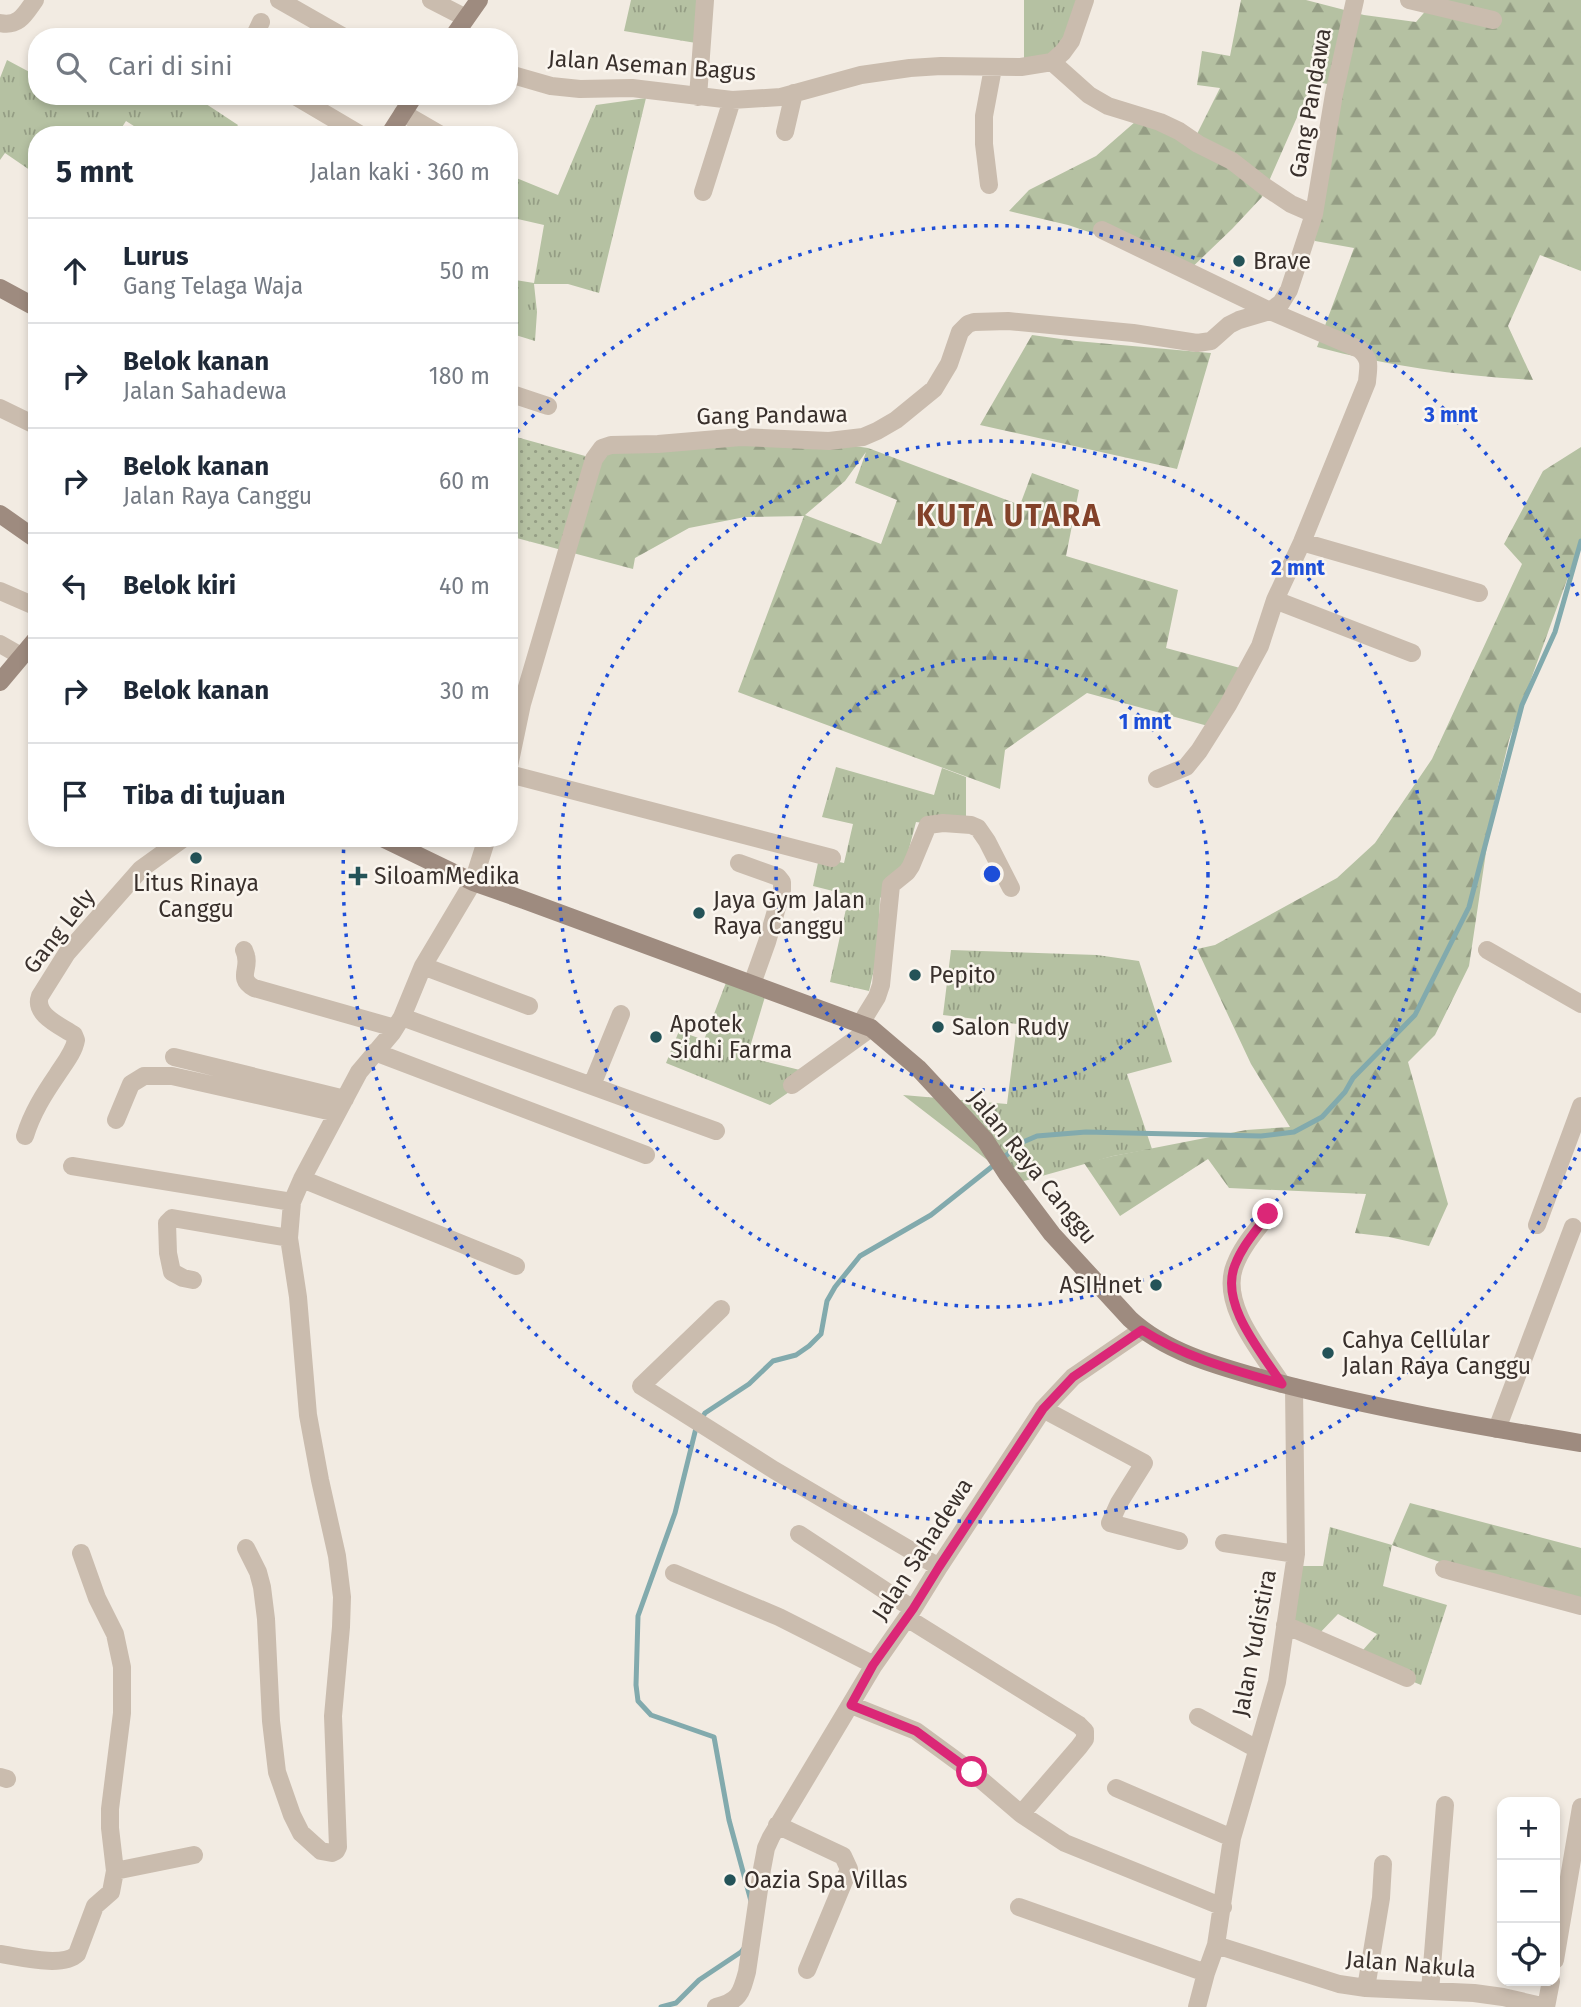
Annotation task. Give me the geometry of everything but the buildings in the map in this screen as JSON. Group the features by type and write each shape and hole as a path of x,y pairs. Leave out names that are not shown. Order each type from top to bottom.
{"main road":[{"path":"460,28 479,0"},
{"path":"395,126 408,105"},
{"path":"0,288 28,303"},
{"path":"0,514 28,534"},
{"path":"0,681 28,648"},
{"name":"Jalan Raya Canggu","path":"401,847 473,882 866,1026 918,1068 985,1140 1052,1234 1142,1330 1164,1344 1229,1369 1371,1405 1581,1443"}],"street":[{"path":"0,23 8,25 18,22 35,0"},
{"path":"279,0 328,28"},
{"path":"431,0 466,19"},
{"path":"698,97 705,0"},
{"path":"1052,62 1071,41 1085,0"},
{"name":"Gang Pandawa","path":"518,695 593,459 602,448 611,444 658,444 741,437 818,441 863,436 895,420 934,389 949,365 960,332 974,322 1008,321 1133,333 1197,343 1211,341 1228,325 1270,311 1281,303 1289,290 1314,214 1334,94 1355,0"},
{"path":"1409,0 1493,20"},
{"name":"Jalan Aseman Bagus","path":"518,77 551,86 580,89 632,88 733,100 781,97 861,75 910,68 1021,67 1052,62"},
{"name":"Gang Pandawa","path":"1052,62 1089,95 1108,106 1160,122 1178,131 1232,161 1291,204 1314,214"},
{"path":"989,185 984,116 993,68"},
{"path":"785,132 794,93"},
{"path":"703,192 733,100"},
{"path":"310,105 346,126"},
{"path":"403,113 425,126"},
{"path":"1102,230 1270,311 1359,349 1367,356 1369,363 1367,382 1302,542 1275,600 1260,646 1199,751 1186,767 1157,779"},
{"path":"518,396 548,406"},
{"path":"0,408 28,422"},
{"path":"1302,542 1479,593"},
{"path":"0,591 28,603"},
{"path":"1275,600 1412,653"},
{"path":"0,644 21,656"},
{"path":"518,776 832,858"},
{"path":"792,1085 866,1026 881,985 891,885 911,866 928,825 943,823 978,828 988,841 1011,888"},
{"name":"Gang Lely","path":"25,1136 39,1102 76,1045 74,1035 46,1017 39,1009 37,1003 40,996 66,953 141,869 172,847"},
{"path":"246,1548 258,1572 267,1619 270,1709 277,1772 301,1833 321,1850 332,1853 338,1847 332,1716 342,1597 337,1556 309,1415 298,1297 289,1238 292,1202 359,1073 398,1022 423,966 473,882 484,847"},
{"path":"739,863 778,877 782,882 770,933 752,984"},
{"path":"244,950 248,961 244,978 247,984 254,988 398,1022 592,1085 716,1130"},
{"path":"1487,950 1581,1004"},
{"path":"423,966 529,1006"},
{"path":"592,1085 621,1014"},
{"path":"375,1052 646,1155"},
{"path":"174,1057 341,1106"},
{"path":"116,1120 131,1084 144,1076 172,1076 341,1106"},
{"path":"1537,1225 1581,1106"},
{"path":"72,1166 292,1202"},
{"path":"302,1179 516,1266"},
{"path":"1268,1214 1243,1248 1233,1268 1232,1293 1244,1325 1288,1385"},
{"path":"193,1280 172,1272 167,1223 172,1218 289,1238"},
{"path":"1497,1429 1573,1227"},
{"path":"721,1309 641,1386 774,1470 939,1567"},
{"name":"Jalan Sahadewa","path":"722,2006 740,1994 747,1972 766,1848 777,1825 873,1665 910,1614 1043,1409 1073,1377 1142,1330"},
{"name":"Jalan Yudistira","path":"1216,1945 1232,1838 1277,1682 1296,1555 1288,1385"},
{"path":"1043,1409 1144,1463 1110,1523 1179,1541"},
{"path":"799,1534 910,1614 1085,1731 1085,1739 1079,1747 1021,1814"},
{"path":"1224,1543 1296,1555"},
{"path":"0,1954 51,1961 72,1959 77,1954 95,1906 111,1892 115,1871 110,1809 122,1713 122,1667 115,1634 97,1598 81,1553"},
{"path":"1444,1569 1581,1606"},
{"path":"674,1573 779,1617 873,1665"},
{"path":"1285,1625 1407,1678"},
{"path":"851,1705 916,1731 972,1772 1021,1814 1065,1843 1223,1907"},
{"path":"1198,1717 1257,1749"},
{"path":"1116,1788 1232,1838"},
{"path":"1430,1991 1444,1805"},
{"path":"1560,1941 1574,1888 1581,1810"},
{"path":"777,1825 843,1856 849,1869 807,1970"},
{"path":"115,1871 194,1855"},
{"path":"1366,1988 1381,1898 1383,1864"},
{"path":"1019,1907 1206,1973"},
{"path":"1197,2007 1216,1945"},
{"name":"Jalan Nakula","path":"1216,1945 1339,1984 1503,1997 1546,2007"},
{"path":"1546,2007 1550,1986"}],"green space":[{"path":"631,0 705,0 702,44 624,31"},
{"path":"1024,0 1085,0 1072,38 1024,75"},
{"path":"1241,0 1306,0 1364,15 1416,22 1435,0 1581,0 1581,271 1540,255 1508,326 1533,380 1424,369 1317,347 1354,248 1315,241 1306,222 1332,85 1313,81 1262,197 1183,276 1119,242 1068,225 1009,211 1029,190 1096,156 1143,115 1195,138 1220,88 1197,85 1202,51 1230,56"},
{"path":"7,60 28,71 28,105 208,105 238,125 134,126 126,121 123,126 28,126 28,169 5,153 0,160 0,78"},
{"path":"646,98 599,293 568,284 534,284 537,312 535,341 518,336 518,280 534,283 544,225 518,219 518,179 558,195 596,105"},
{"path":"1032,335 1211,353 1177,469 980,425"},
{"path":"518,437 596,459 573,553 518,538"},
{"path":"799,438 868,448 1020,505 1032,473 1079,490 1066,556 1178,590 1166,648 1255,672 1219,729 1087,693 1005,750 1000,789 738,692 804,516 745,517 689,528 635,558 633,569 573,553 599,444","holes":["866,452 855,483 897,500 881,544 805,515 845,481"]},
{"path":"1581,447 1581,541 1509,740 1492,812 1469,966 1435,1035 1408,1062 1448,1204 1429,1246 1355,1233 1366,1194 1229,1188 1208,1159 1120,1216 1084,1163 1246,1130 1290,1127 1251,1064 1197,949 1215,945 1337,878 1375,843 1432,759 1522,564 1504,544 1543,471"},
{"path":"836,767 934,795 942,768 966,777 966,829 916,822 901,879 880,898 877,956 869,991 830,982 849,895 813,886 819,858 844,863 853,824 822,817"},
{"path":"951,950 1097,955 1139,961 1172,1062 1127,1074 1152,1149 1113,1156 1017,1183 903,1095 1007,1104 1017,1024 943,1015"},
{"path":"727,980 767,990 747,1057 804,1071 795,1088 770,1105 666,1063 679,1031 704,1040"},
{"path":"1410,1503 1581,1548 1581,1612 1392,1545"},
{"path":"1330,1527 1392,1545 1383,1586 1447,1605 1421,1685 1356,1658 1377,1634 1338,1614 1315,1638 1285,1627 1303,1566 1323,1566"}],"waterway":[{"path":"751,1901 729,1820 714,1737 651,1715 638,1701 636,1685 638,1616 675,1513 696,1428 705,1413 749,1384 773,1361 796,1355 821,1334 827,1301 860,1256 931,1215 1023,1142 1037,1136 1086,1132 1261,1136 1294,1132 1322,1117 1345,1092 1353,1078 1415,1015 1469,907 1522,705 1555,632 1581,541"},
{"path":"661,2007 676,2003 699,1980 745,1947"}],"place":[{"name":"Brave","path":"1239,261"},
{"name":"Litus Rinaya Canggu","path":"196,858"},
{"name":"SiloamMedika","path":"358,876"},
{"name":"Jaya Gym Jalan Raya Canggu","path":"699,913"},
{"name":"Pepito","path":"915,975"},
{"name":"Salon Rudy","path":"938,1027"},
{"name":"Apotek Sidhi Farma","path":"656,1037"},
{"name":"ASIHnet","path":"1156,1285"},
{"name":"Cahya Cellular Jalan Raya Canggu","path":"1328,1353"},
{"name":"Oazia Spa Villas","path":"730,1880"}],"district":[{"name":"KUTA UTARA","path":"1009,516"}],"route":[{"path":"972,1772 916,1731 851,1705 873,1665 913,1609 1043,1409 1073,1377 1142,1330 1164,1344 1188,1354 1282,1384 1244,1325 1232,1293 1233,1268 1243,1248 1268,1214"}]}
